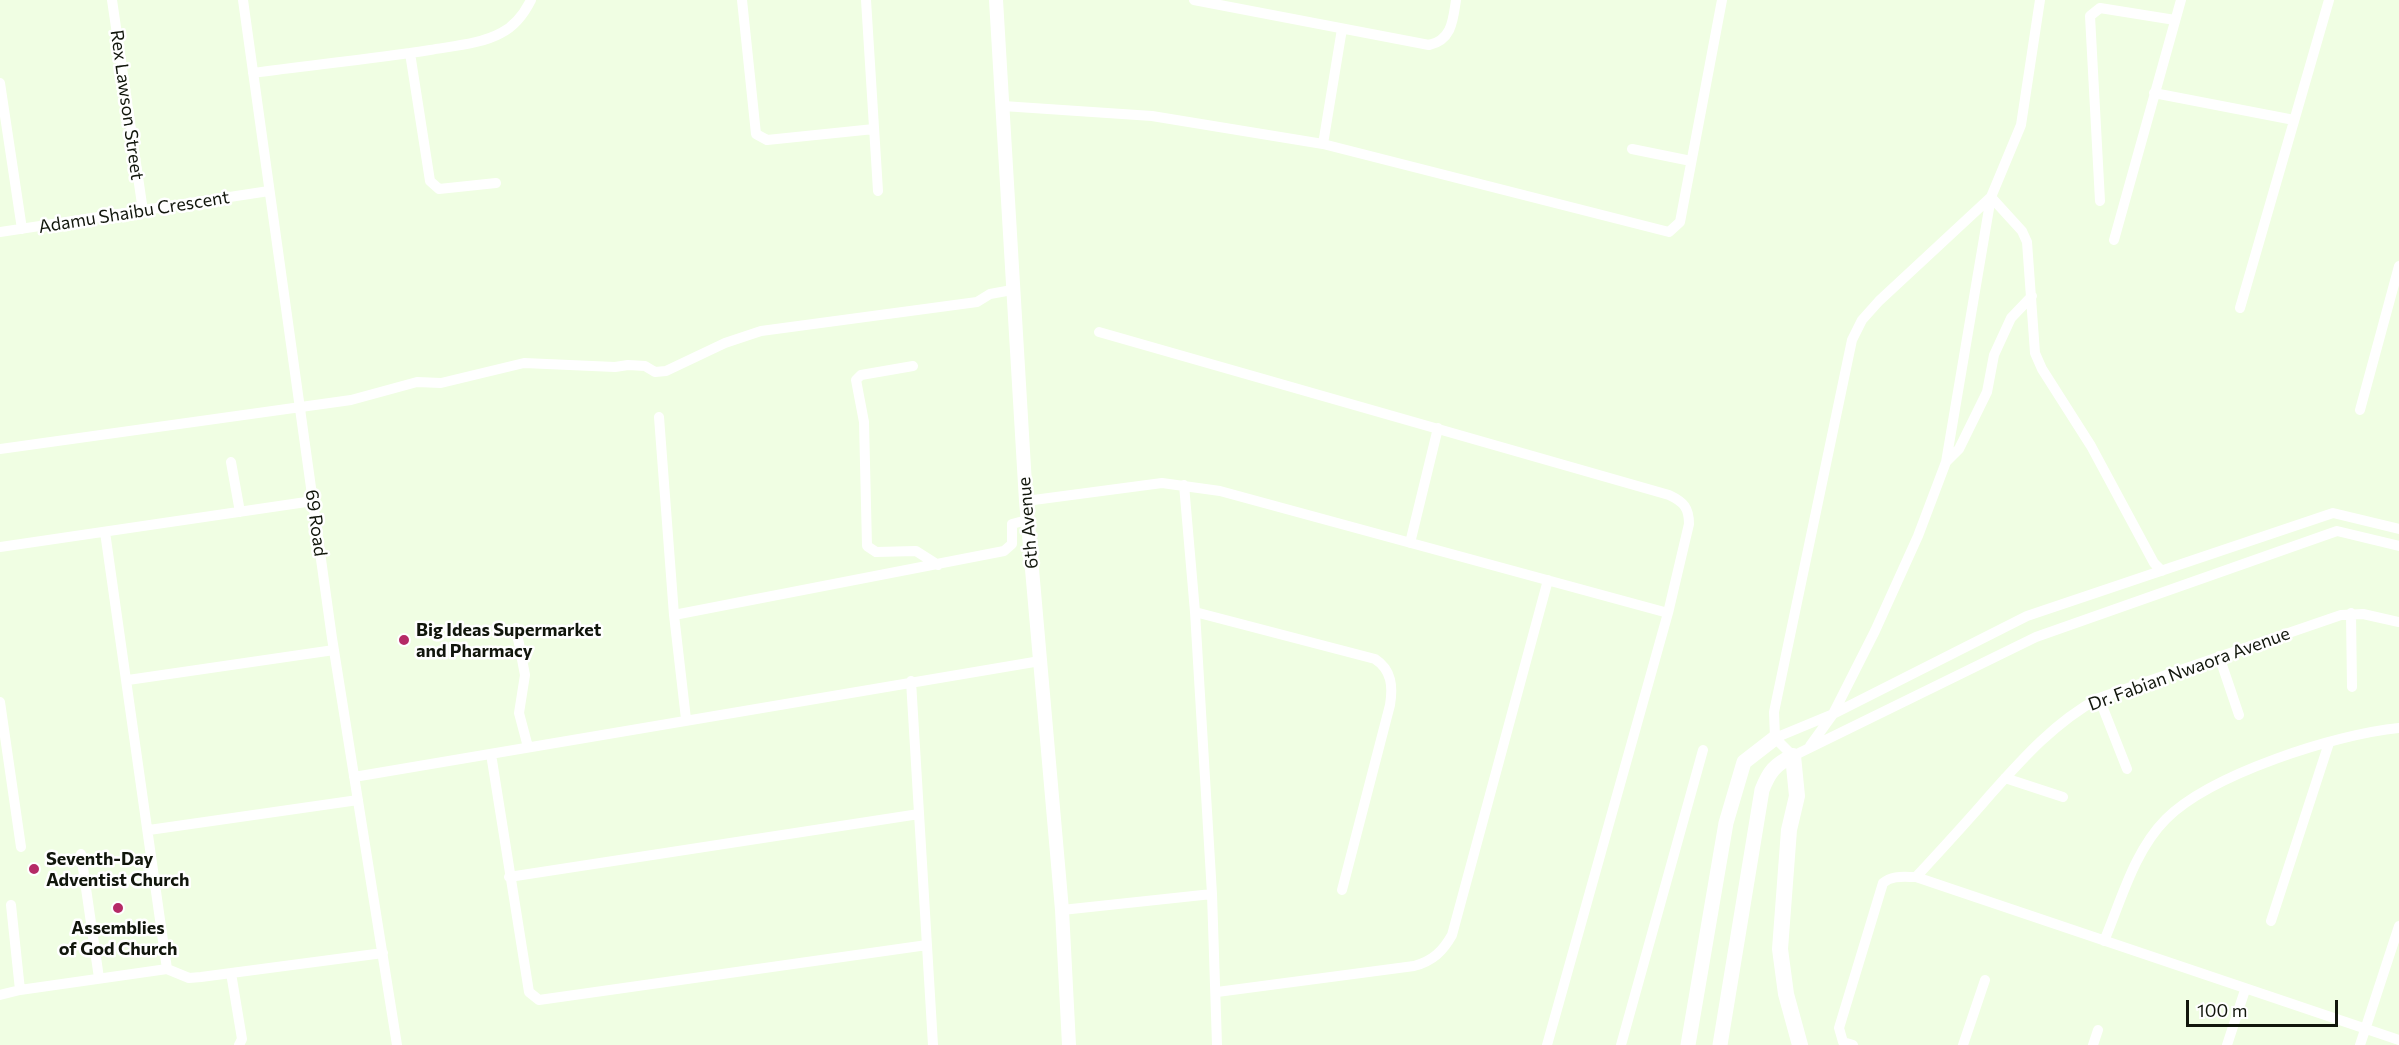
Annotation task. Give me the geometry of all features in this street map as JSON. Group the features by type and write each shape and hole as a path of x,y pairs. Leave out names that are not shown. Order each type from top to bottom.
{"highway":[{"path":"1792,756 1797,796 1788,840 1780,949 1786,994 1800,1045"}],"main road":[{"path":"1688,1045 1726,823 1744,762 1775,738"},
{"path":"1720,1045 1762,790 1768,772 1779,762 1792,756"}],"street":[{"name":"Rex Lawson Street","path":"112,0 143,211"},
{"name":"69 Road","path":"243,0 334,650 397,1045"},
{"path":"253,73 456,46 499,34 518,21 531,0"},
{"path":"742,0 756,134 760,139 874,129"},
{"path":"866,0 878,191"},
{"name":"6th Avenue","path":"996,0 1027,520 1062,910 1069,1045"},
{"path":"1194,0 1420,44 1438,43 1450,31 1456,0"},
{"path":"1003,106 1152,116 1323,144 1661,232 1669,232 1680,222 1722,0"},
{"path":"1809,748 1833,714 1904,568 1946,462 1991,197 2021,125 2040,0"},
{"path":"2114,240 2181,0"},
{"path":"2240,308 2329,0"},
{"path":"2100,201 2090,16 2100,8 2175,20"},
{"path":"1323,144 1342,29"},
{"path":"410,53 430,181 439,189 496,183"},
{"path":"0,83 22,229"},
{"path":"2154,93 2294,120"},
{"path":"1632,149 1691,160"},
{"name":"Adamu Shaibu Crescent","path":"0,232 268,191"},
{"path":"1991,197 2022,231 2027,242 2035,353 2042,369 2067,405 2154,563 2162,571"},
{"path":"1991,197 1879,301 1862,320 1852,340 1774,712 1775,738 1792,756 2036,637 2337,531 2399,546"},
{"path":"2360,410 2399,266"},
{"path":"0,449 351,400 417,382 441,382 524,363 615,367 628,365 645,366 655,372 666,371 725,343 761,331 977,302 990,294 1012,290"},
{"path":"1946,462 1959,449 1987,392 1994,355 2011,318 2032,296"},
{"path":"1099,332 1669,495 1685,504 1689,513 1689,524 1668,613 1547,1045"},
{"path":"913,366 861,375 856,380 864,423 867,546 876,552 916,551 938,565"},
{"path":"659,417 674,615 686,719"},
{"path":"1410,543 1438,428"},
{"path":"231,462 240,512"},
{"path":"1026,501 1147,484 1184,484 1220,491 1668,613"},
{"path":"1184,484 1195,612 1212,894 1217,1045"},
{"path":"0,547 313,501"},
{"path":"1775,738 1833,714 2027,616 2333,513 2399,529"},
{"path":"674,615 1004,552 1012,544 1014,522 1027,520"},
{"path":"105,532 128,680 167,969"},
{"path":"1216,992 1414,966 1426,963 1445,948 1452,935 1548,580"},
{"path":"1195,612 1375,659 1387,671 1392,686 1390,705 1342,891"},
{"path":"2352,687 2351,613 2399,622"},
{"name":"Dr. Fabian Nwaora Avenue","path":"1916,877 2005,778 2049,732 2074,711 2099,698 2351,613"},
{"path":"516,628 525,675 519,713 528,747"},
{"path":"128,680 334,650"},
{"path":"2219,656 2239,715"},
{"path":"354,777 686,719 1040,661"},
{"path":"911,681 933,1045"},
{"path":"2099,698 2127,769"},
{"path":"0,704 21,847"},
{"path":"2104,941 2138,861 2166,819 2201,794 2270,762 2329,743 2399,728"},
{"path":"2271,921 2329,743"},
{"path":"1621,1045 1703,750"},
{"path":"490,754 528,992 539,1000 927,945"},
{"path":"2005,778 2063,797"},
{"path":"149,830 357,800"},
{"path":"508,877 919,814"},
{"path":"81,854 99,978"},
{"path":"1853,1045 1843,1042 1839,1028 1883,884 1895,877 1916,877 2245,990 2399,1040"},
{"path":"1062,910 1212,894"},
{"path":"11,905 20,990"},
{"path":"2360,1045 2399,926"},
{"path":"0,995 20,990 167,969 189,978 383,953"},
{"path":"231,973 242,1039 239,1045"},
{"path":"1963,1045 1984,980"},
{"path":"2227,1045 2245,990"},
{"path":"2093,1045 2098,1030"}],"place":[{"name":"Big Ideas Supermarket and Pharmacy","path":"404,640"},
{"name":"Seventh-Day Adventist Church","path":"34,869"},
{"name":"Assemblies of God Church","path":"118,908"}]}
